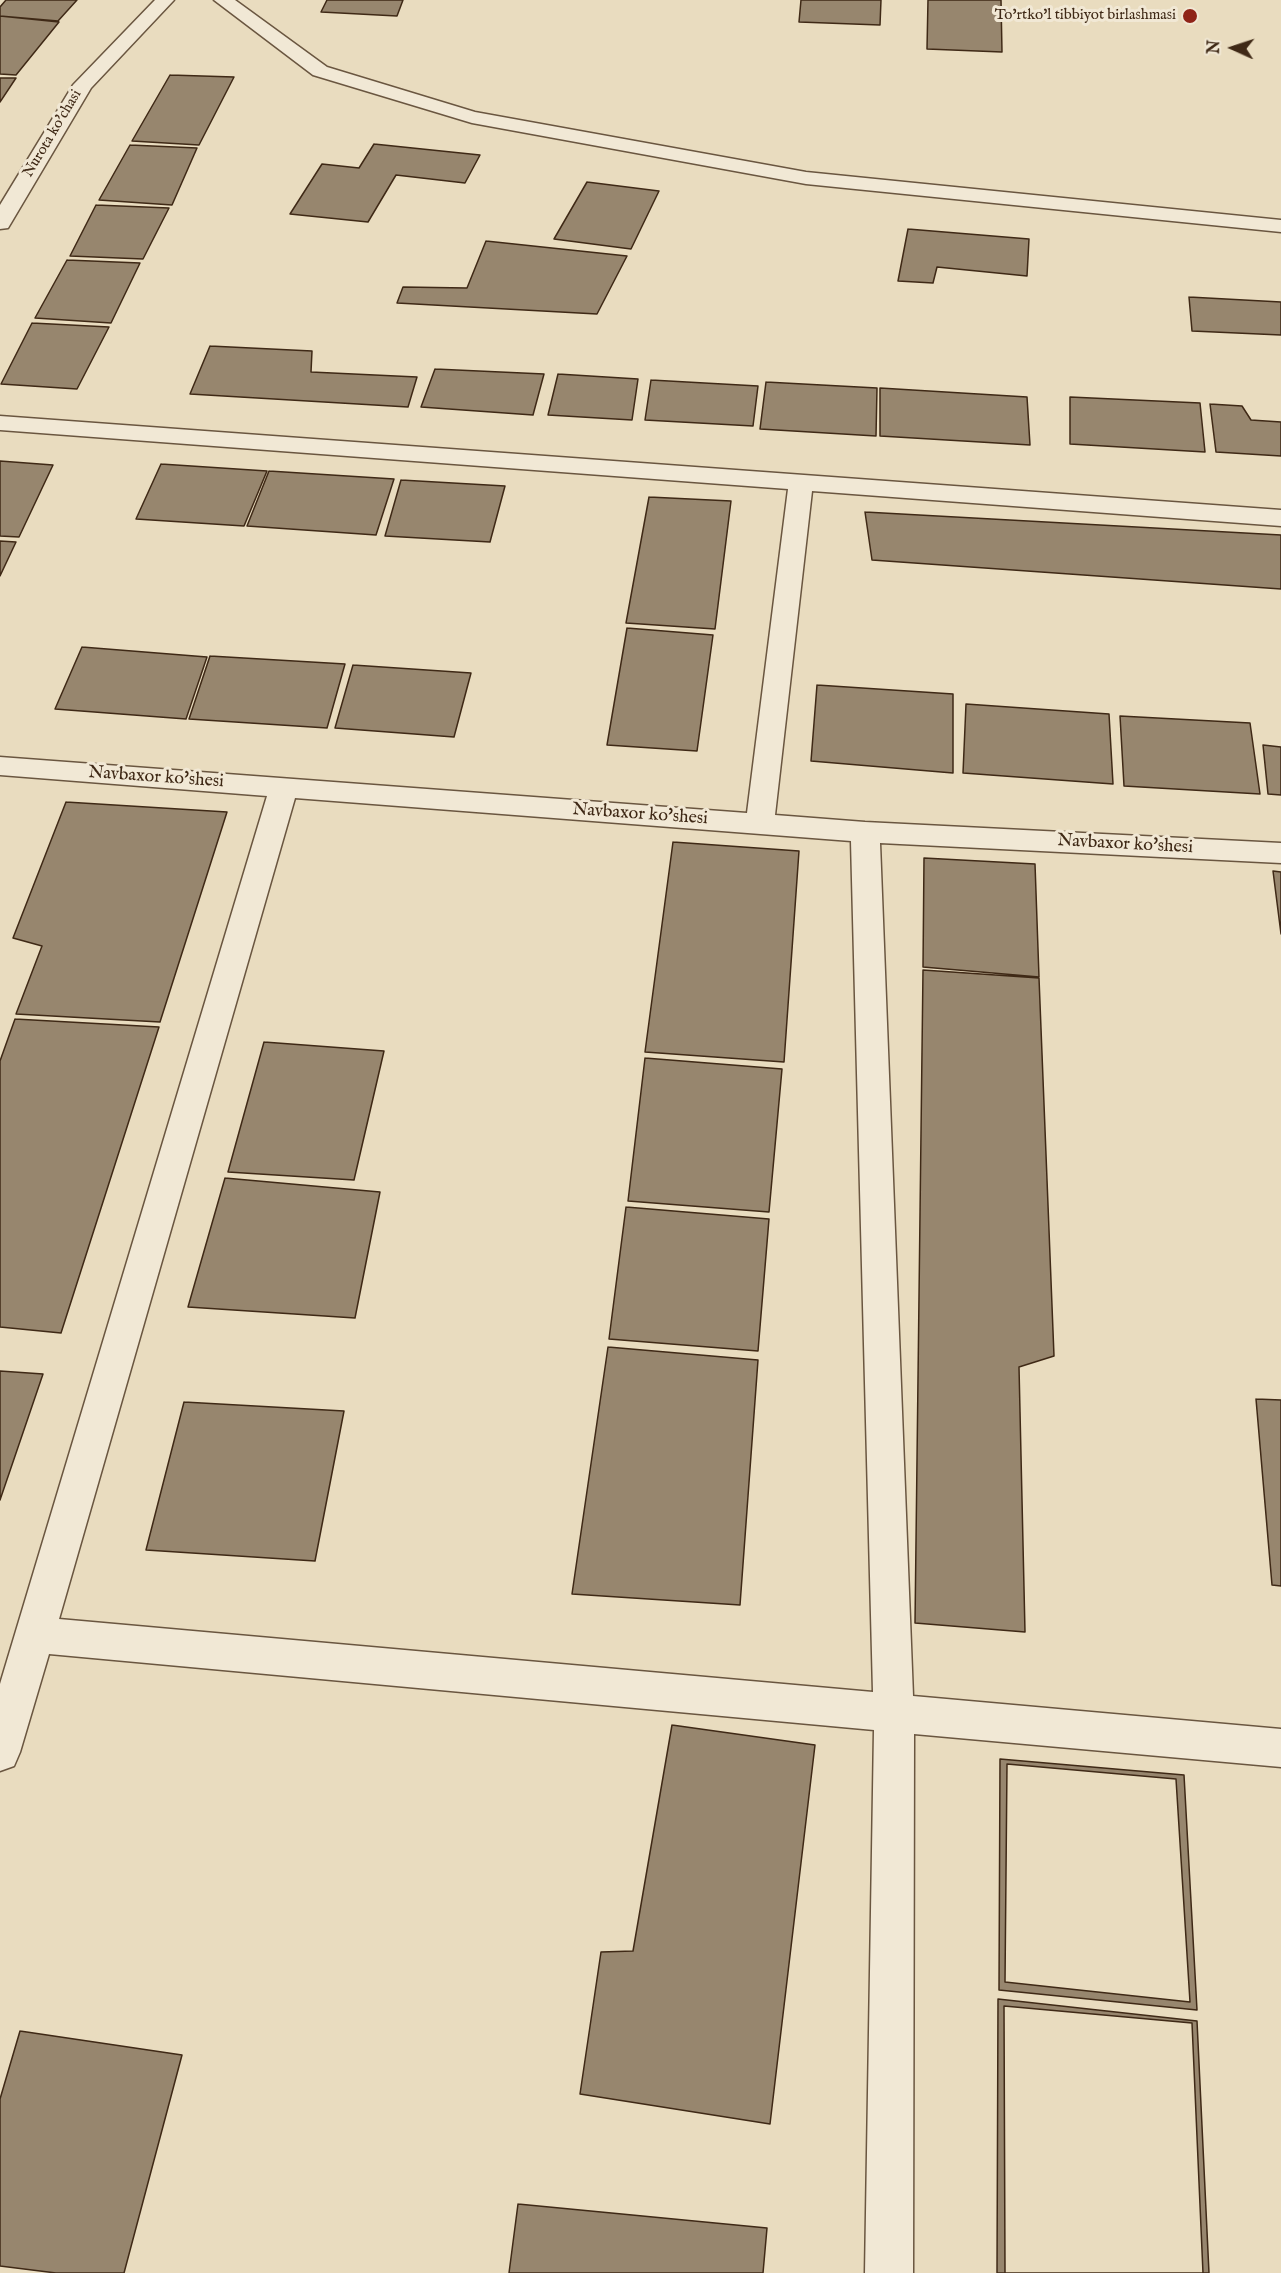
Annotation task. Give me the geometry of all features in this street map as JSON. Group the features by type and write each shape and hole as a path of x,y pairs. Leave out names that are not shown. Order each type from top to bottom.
{"street":[{"name":"Nurota ko'chasi","path":"0,223 83,85 165,0"},
{"path":"224,0 320,71 472,117 806,178 1281,226"},
{"path":"0,423 1281,518"},
{"path":"760,824 801,482"},
{"name":"Navbaxor ko'shesi","path":"0,766 865,832 1281,853"},
{"path":"0,1752 284,788"},
{"path":"865,832 894,1713 889,2273"},
{"path":"34,1635 1281,1748"}],"building":[{"path":"6,0 77,0 58,21 0,16 0,7"},
{"path":"327,0 403,0 397,16 321,12"},
{"path":"801,0 881,0 880,25 799,22"},
{"path":"928,0 1001,0 1002,52 927,49"},
{"path":"0,16 59,22 16,75 0,74"},
{"path":"170,75 234,77 199,145 132,141"},
{"path":"0,78 16,78 0,102"},
{"path":"374,144 480,155 465,183 396,175 368,222 290,214 322,164 359,168"},
{"path":"130,145 197,148 172,205 99,200"},
{"path":"587,182 659,191 631,249 554,239"},
{"path":"96,205 169,208 143,259 70,256"},
{"path":"908,229 1029,239 1027,276 937,267 933,283 898,281"},
{"path":"486,241 627,256 597,314 397,303 403,287 467,288"},
{"path":"67,260 140,263 111,323 35,318"},
{"path":"1189,297 1281,302 1281,335 1192,331"},
{"path":"32,323 109,327 77,389 1,384"},
{"path":"210,346 312,351 311,372 417,377 408,407 190,394"},
{"path":"435,369 544,374 533,415 421,407"},
{"path":"558,374 638,379 632,420 548,415"},
{"path":"651,380 758,386 753,426 645,420"},
{"path":"766,382 877,388 876,436 760,429"},
{"path":"880,388 1027,397 1030,445 880,436"},
{"path":"1070,397 1200,403 1205,452 1070,444"},
{"path":"1210,404 1242,406 1251,420 1281,422 1281,456 1216,452"},
{"path":"0,461 53,465 19,537 0,536"},
{"path":"161,464 267,471 244,526 136,519"},
{"path":"269,471 394,479 376,535 247,526"},
{"path":"401,480 505,486 490,542 385,536"},
{"path":"649,497 731,501 715,629 626,623"},
{"path":"865,512 1281,535 1281,589 872,560"},
{"path":"0,541 16,542 0,576"},
{"path":"627,628 713,635 697,751 607,745"},
{"path":"82,647 207,657 186,719 55,709"},
{"path":"210,656 345,664 327,728 189,719"},
{"path":"353,665 471,673 454,737 335,728"},
{"path":"817,685 953,694 953,773 811,761"},
{"path":"966,704 1109,714 1113,784 963,773"},
{"path":"1120,716 1250,723 1260,794 1124,786"},
{"path":"1263,745 1281,747 1281,795 1268,794"},
{"path":"66,802 227,812 160,1022 16,1014 42,946 13,938"},
{"path":"673,842 799,851 784,1062 645,1052"},
{"path":"924,858 1035,864 1039,977 923,967"},
{"path":"1273,871 1281,872 1281,934"},
{"path":"923,970 1039,978 1054,1356 1019,1367 1025,1632 915,1623"},
{"path":"15,1019 159,1027 61,1333 0,1327 0,1061"},
{"path":"264,1042 384,1051 354,1180 228,1172"},
{"path":"645,1058 782,1069 769,1212 628,1201"},
{"path":"225,1178 380,1192 355,1318 188,1307"},
{"path":"626,1207 769,1219 758,1351 609,1339"},
{"path":"608,1347 758,1360 740,1605 572,1594"},
{"path":"0,1371 43,1374 0,1500"},
{"path":"1256,1399 1281,1400 1281,1586 1272,1585"},
{"path":"184,1402 344,1411 315,1561 146,1550"},
{"path":"672,1725 815,1745 770,2124 580,2094 601,1952 633,1951"},
{"path":"1000,1759 1184,1775 1197,2010 999,1990"},
{"path":"1007,1764 1176,1779 1190,2002 1005,1982"},
{"path":"998,1999 1197,2021 1209,2273 997,2273"},
{"path":"1004,2006 1192,2023 1203,2273 1005,2273"},
{"path":"20,2031 182,2055 124,2273 56,2273 0,2266 0,2099"},
{"path":"518,2204 767,2228 763,2273 509,2273"}],"place":[{"name":"To'rtko'l tibbiyot birlashmasi","path":"1190,16"}]}
